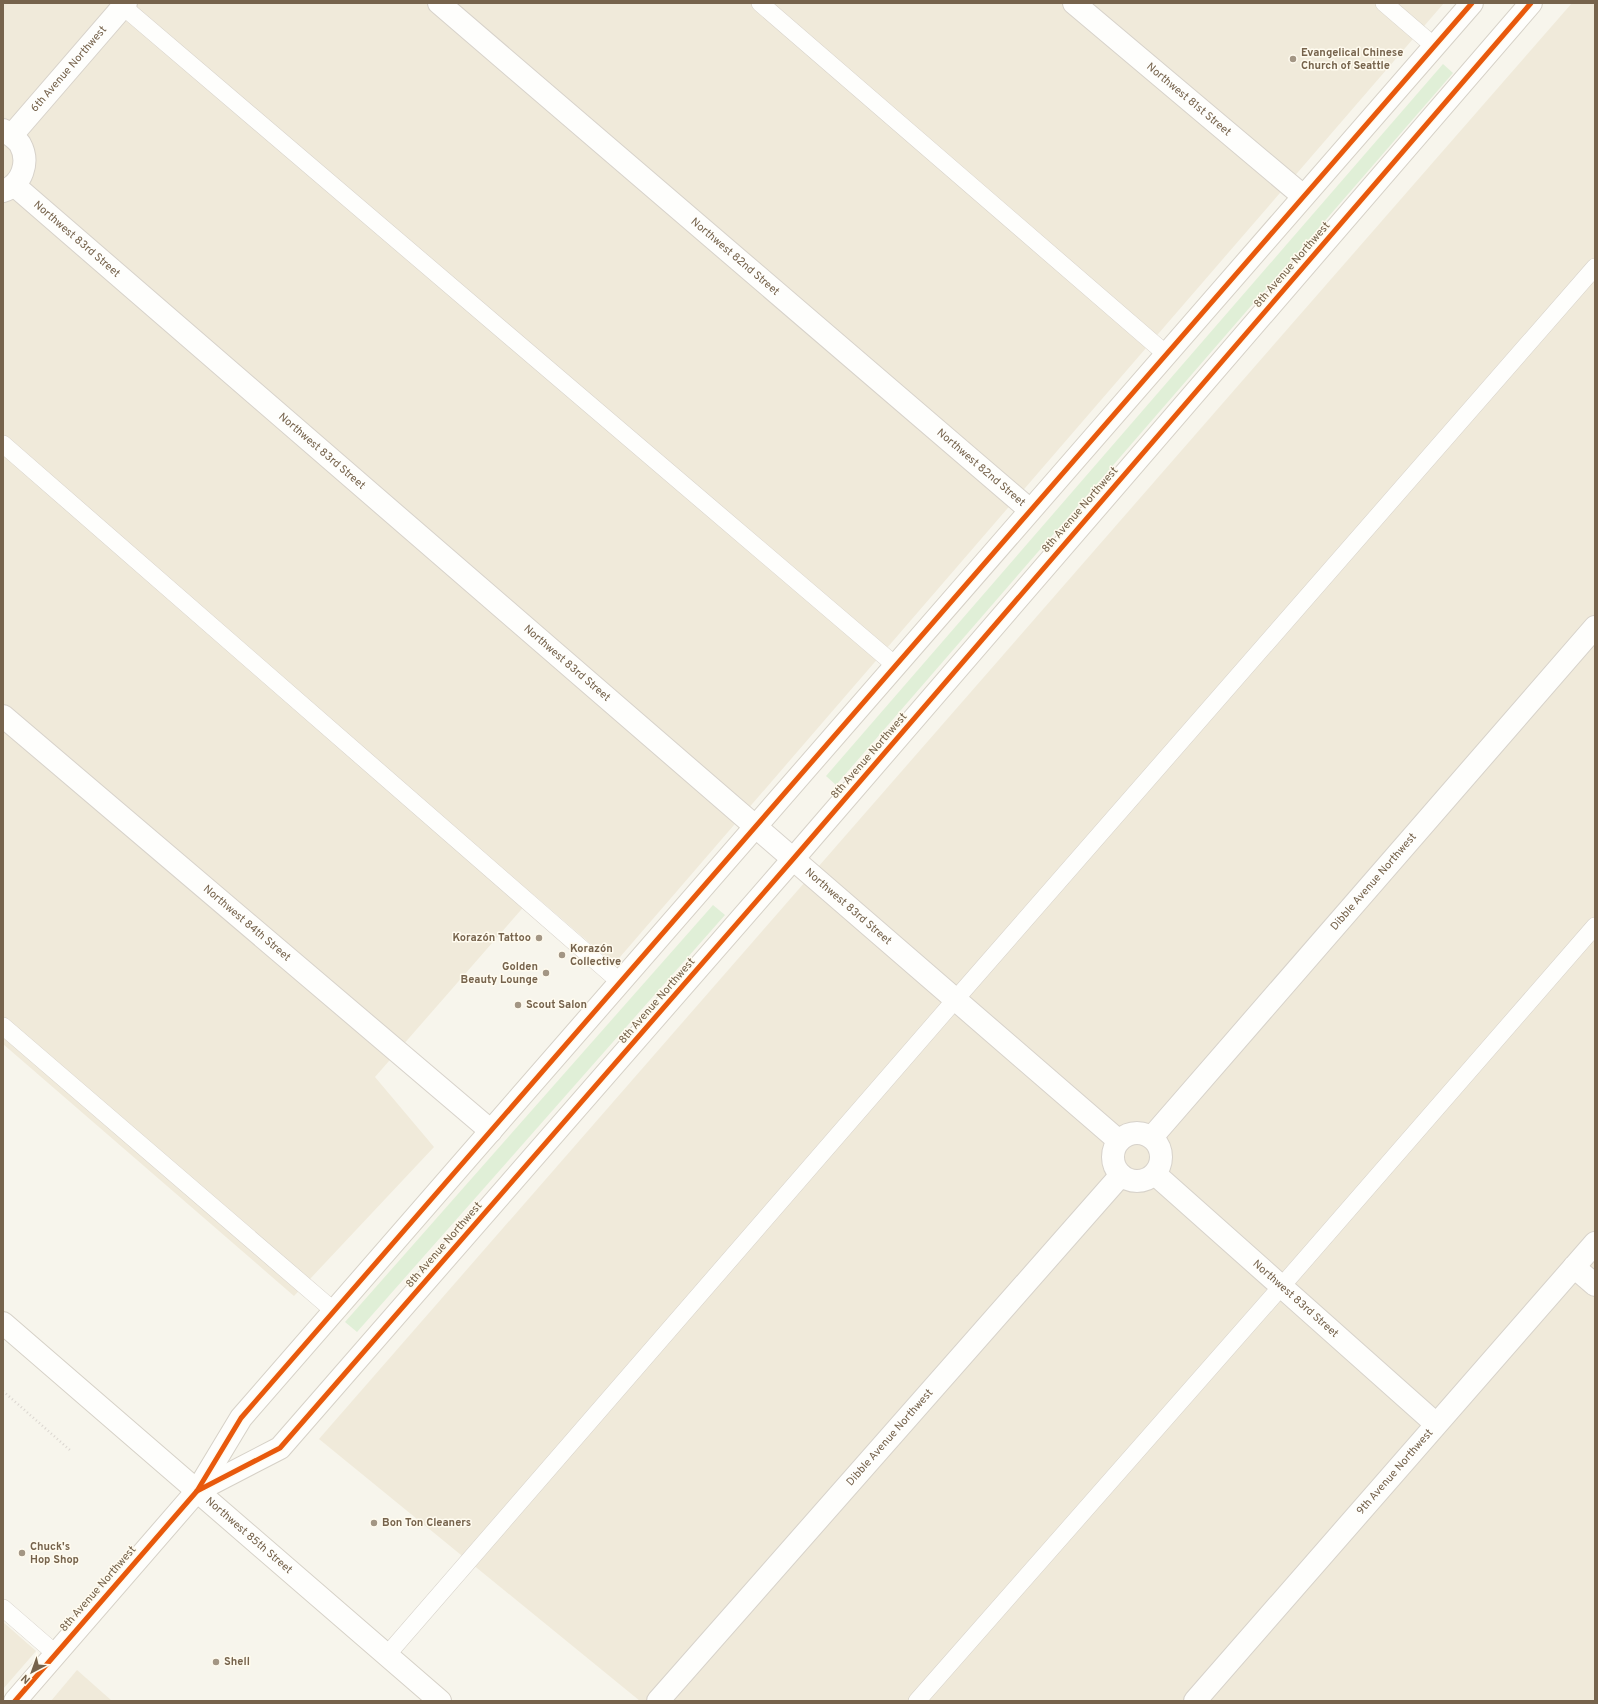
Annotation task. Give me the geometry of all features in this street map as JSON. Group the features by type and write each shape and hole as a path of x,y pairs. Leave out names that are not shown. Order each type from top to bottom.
{"street":[{"name":"Northwest 82nd Street","path":"439,3 1030,510"},
{"name":"Northwest 81st Street","path":"1074,3 1303,196"},
{"name":"8th Avenue Northwest","path":"15,1701 196,1491 241,1418 1472,3"},
{"name":"8th Avenue Northwest","path":"196,1491 280,1448 794,858 1531,3"},
{"name":"6th Avenue Northwest","path":"8,133 123,4"},
{"path":"8,133 20,144 24,160 21,176 9,188"},
{"name":"Northwest 83rd Street","path":"9,188 794,858 955,1000 1119,1141"},
{"name":"Dibble Avenue Northwest","path":"1152,1137 1595,627"},
{"name":"Northwest 84th Street","path":"3,716 491,1131"},
{"path":"1136,1132 1144,1133 1152,1137 1158,1143 1161,1151 1162,1160 1160,1168 1155,1174 1147,1179 1139,1182 1131,1181 1122,1175 1115,1166 1113,1159 1114,1151 1119,1141 1128,1134 1136,1132"},
{"name":"Northwest 83rd Street","path":"1155,1174 1436,1424"},
{"name":"Dibble Avenue Northwest","path":"658,1701 1122,1175"},
{"name":"9th Avenue Northwest","path":"1195,1701 1595,1244"},
{"path":"1574,1267 1595,1285"},
{"name":"Northwest 85th Street","path":"3,1323 440,1701"}],"lane":[{"path":"760,3 1166,354"},
{"path":"1384,3 1434,46"},
{"path":"123,4 895,665"},
{"path":"387,1655 955,1000 1595,267"},
{"path":"3,444 620,982"},
{"path":"917,1701 1281,1287 1595,926"},
{"path":"3,1026 334,1311"},
{"path":"3,1608 56,1654"}],"path":[{"path":"3,1391 71,1451"}],"shaded area":[{"path":"3,3 1444,3 614,964 534,895 375,1077 434,1147 294,1296 3,1044"},
{"path":"1572,3 1595,3 1595,1701 640,1701 319,1439"},
{"path":"3,1622 36,1651 3,1689"},
{"path":"77,1670 112,1701 51,1701"}],"green space":[{"path":"1443,64 1453,73 836,785 826,776"},
{"path":"713,905 725,915 357,1332 345,1322"}],"cycle path":[{"path":"15,1701 197,1491 241,1418 1472,3"},
{"path":"197,1491 280,1448 794,858 1531,3"}],"place":[{"name":"Evangelical Chinese Church of Seattle","path":"1293,59"},
{"name":"Korazón Tattoo","path":"539,938"},
{"name":"Korazón Collective","path":"562,955"},
{"name":"Golden Beauty Lounge","path":"546,973"},
{"name":"Scout Salon","path":"518,1005"},
{"name":"Bon Ton Cleaners","path":"374,1523"},
{"name":"Chuck's Hop Shop","path":"22,1553"},
{"name":"Shell","path":"216,1662"}]}
